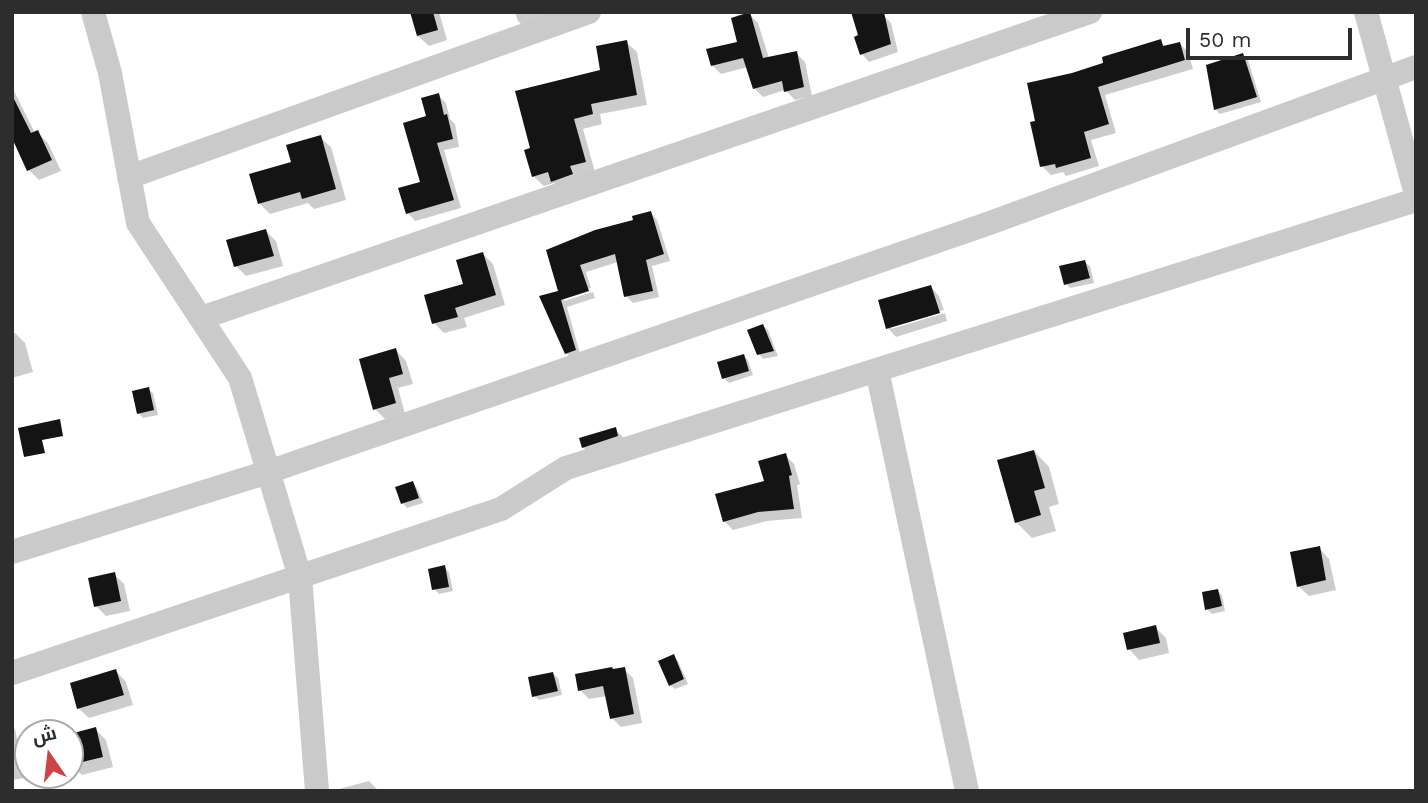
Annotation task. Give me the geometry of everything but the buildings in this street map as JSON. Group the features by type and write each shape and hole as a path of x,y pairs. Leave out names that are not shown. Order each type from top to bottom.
{"street":[{"path":"93,12 110,73 138,223 240,378 300,576 317,791"},
{"path":"129,177 589,12"},
{"path":"201,318 1090,12"},
{"path":"1366,12 1416,194"},
{"path":"12,552 268,472 987,224 1416,67"},
{"path":"12,673 501,509 566,468 1416,200"},
{"path":"877,370 967,791"}]}
